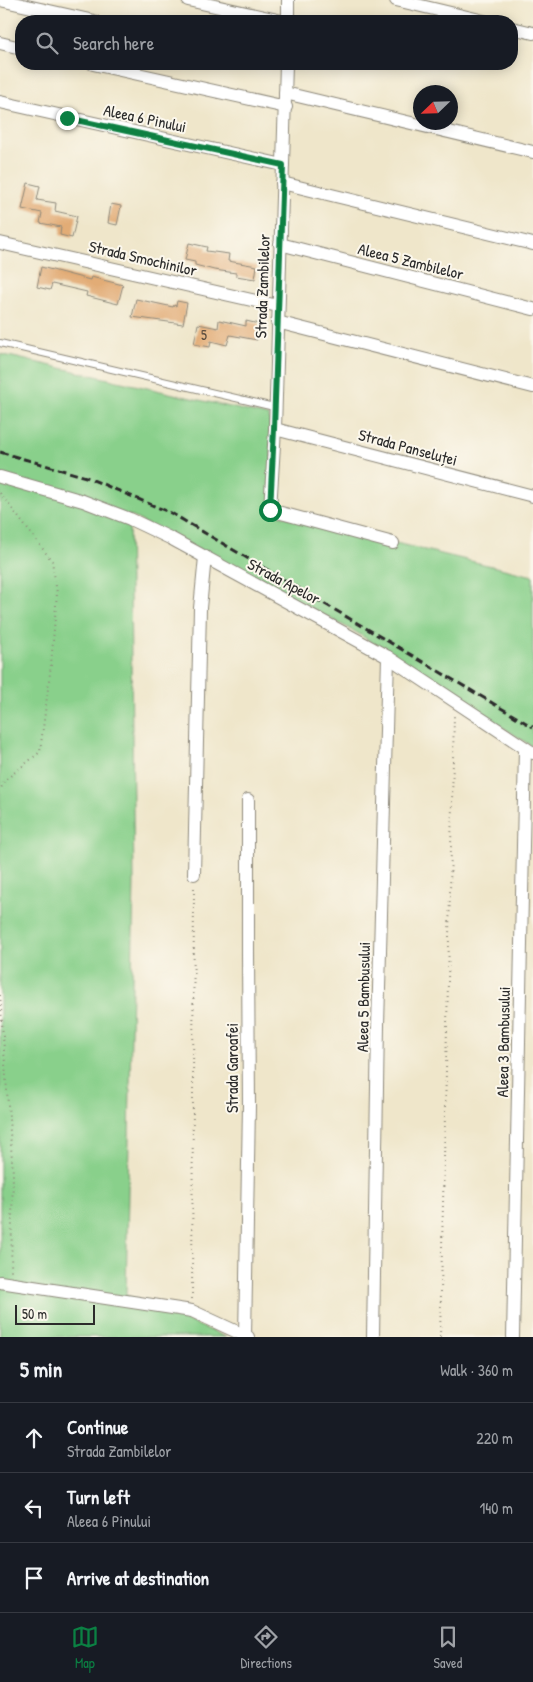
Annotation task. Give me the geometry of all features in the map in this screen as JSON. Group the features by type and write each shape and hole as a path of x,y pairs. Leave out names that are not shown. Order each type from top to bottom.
{"street":[{"path":"0,0 67,15"},
{"path":"188,0 255,15"},
{"path":"288,0 288,15"},
{"path":"396,0 459,15"},
{"path":"518,29 533,33"},
{"path":"0,43 15,47"},
{"path":"120,70 286,107"},
{"name":"Strada Zambilelor","path":"286,70 286,107 270,510 393,543"},
{"path":"285,93 533,152"},
{"name":"Aleea 6 Pinului","path":"0,102 283,165"},
{"path":"282,183 533,244"},
{"name":"Strada Smochinilor","path":"0,243 278,306"},
{"name":"Aleea 5 Zambilelor","path":"280,244 533,309"},
{"path":"277,322 533,387"},
{"name":"Strada Panseluței","path":"274,429 533,496"},
{"name":"Strada Apelor","path":"0,477 83,501 130,519 388,657 529,751"},
{"path":"194,874 200,608 205,558"},
{"name":"Aleea 5 Bambusului","path":"373,1337 378,1025 388,657"},
{"name":"Aleea 3 Bambusului","path":"513,1337 529,751"},
{"name":"Strada Garoafei","path":"246,1337 249,1105 248,800"},
{"path":"5,1283 192,1311 246,1337"}],"lane":[{"path":"0,343 274,407"}],"path":[{"path":"0,493 52,561 57,594 52,665 40,752 4,780 0,791"},
{"path":"440,1337 454,701"},
{"path":"192,1311 194,874"},
{"path":"0,995 13,1173 5,1283"}],"green space":[{"path":"0,354 269,416 275,514 533,576 533,747 359,634 129,515 134,880 126,1295 226,1337 0,1337"}],"building":[{"path":"28,183 40,186 37,200 56,203 55,211 77,216 72,238 60,235 61,227 40,223 42,213 22,209"},
{"path":"111,204 121,206 117,225 108,223"},
{"path":"189,243 207,247 206,251 229,254 228,261 257,266 255,279 236,276 236,273 195,265 195,262 185,260"},
{"path":"41,267 90,280 91,277 123,285 118,304 86,296 87,292 52,284 50,290 37,287"},
{"path":"136,299 173,307 174,305 176,306 177,301 187,303 183,324 132,317"},
{"path":"219,320 246,326 246,321 259,324 257,340 230,335 227,345 211,341 210,347 194,344 198,324 218,328"}],"railway":[{"path":"0,452 86,477 171,513 533,727"}],"route":[{"path":"67,118 283,165 270,510"}]}
